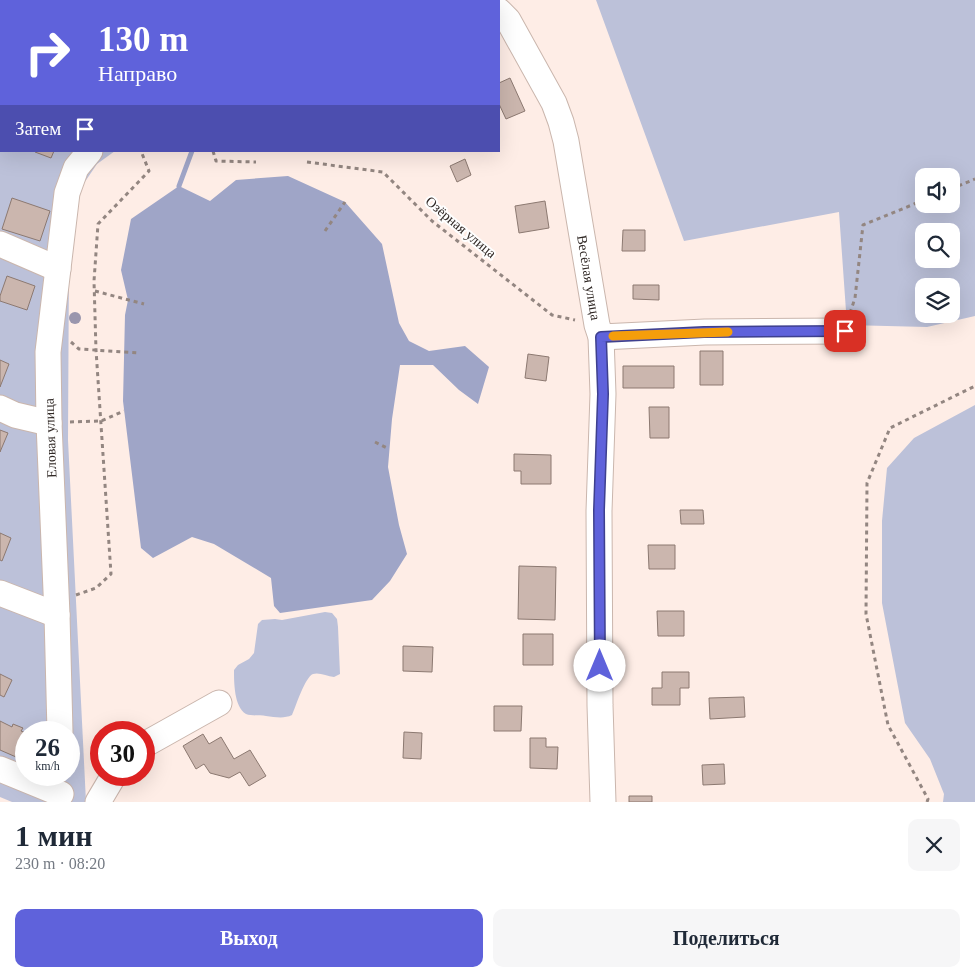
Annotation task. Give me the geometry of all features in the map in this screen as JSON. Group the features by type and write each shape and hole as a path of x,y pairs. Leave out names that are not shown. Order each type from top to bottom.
{"street":[{"name":"Весёлая улица","path":"500,12 508,20 531,61 554,103 561,122 566,141 599,331 603,394 599,520 600,705 603,802"},
{"name":"Еловая улица","path":"60,721 48,352 67,193 76,168 89,152"},
{"path":"0,244 58,269"},
{"path":"599,331 845,331"},
{"path":"0,408 15,415 49,423"},
{"path":"0,593 57,616"},
{"path":"155,739 219,703"},
{"path":"0,769 61,790"},
{"path":"98,802 107,786"}],"path":[{"path":"76,596 96,588 111,574 96,350 94,281 98,224 149,171 141,152"},
{"path":"213,152 216,161 256,162"},
{"name":"Озёрная улица","path":"307,162 383,172 432,221 552,314 599,331"},
{"path":"960,185 975,179"},
{"path":"325,231 345,202"},
{"path":"855,298 863,225 915,204"},
{"path":"95,291 144,304"},
{"path":"79,349 140,353"},
{"path":"927,802 928,799 888,725 866,614 867,483 890,428 975,386"},
{"path":"49,423 101,421 124,411"},
{"path":"375,442 387,448"}],"shaded area":[{"path":"596,0 975,0 975,316 960,319 960,278 915,278 915,323 944,323 927,327 847,325 839,212 684,241"},
{"path":"0,152 114,152 97,164 78,192 69,255 68,440 86,802 12,802 0,797"},
{"path":"288,176 345,202 382,244 399,323 409,341 429,351 465,346 489,367 478,404 459,390 433,365 400,365 392,419 388,467 399,525 407,554 390,581 372,600 280,613 274,606 271,578 214,544 192,537 153,558 141,548 123,401 125,315 128,300 121,270 131,219 179,186 210,201 236,180"},
{"path":"975,405 975,802 943,802 944,794 930,759 905,723 882,603 882,521 887,468 914,438"},
{"path":"325,612 332,613 337,619 340,674 334,677 318,673 310,676 292,715 279,717 250,715 242,711 237,700 234,670 254,653 258,624 262,620 282,620"}],"building":[{"path":"510,78 525,111 506,119 500,106 500,83"},
{"path":"35,152 54,152 51,158"},
{"path":"465,159 471,175 457,182 450,166"},
{"path":"12,198 50,211 40,241 2,229"},
{"path":"545,201 549,228 519,233 515,206"},
{"path":"623,230 645,230 645,251 622,251"},
{"path":"7,276 35,286 27,310 0,301"},
{"path":"633,285 659,285 659,300 633,299"},
{"path":"700,351 723,351 723,385 700,385"},
{"path":"528,354 549,357 546,381 525,378"},
{"path":"0,360 9,364 0,387"},
{"path":"623,366 674,366 674,388 623,388"},
{"path":"649,407 669,407 669,438 650,438"},
{"path":"0,430 8,433 0,452"},
{"path":"514,454 551,455 551,484 521,484 521,471 514,471"},
{"path":"680,510 703,510 704,524 681,524"},
{"path":"0,533 11,538 2,561 0,560"},
{"path":"648,545 675,545 675,569 649,569"},
{"path":"519,566 556,567 555,620 518,619"},
{"path":"657,611 684,611 684,636 658,636"},
{"path":"523,634 553,634 553,665 523,665"},
{"path":"403,646 433,647 432,672 403,671"},
{"path":"662,672 689,672 689,688 680,688 680,705 652,705 652,688 662,688"},
{"path":"0,674 12,680 4,697 0,695"},
{"path":"744,697 745,717 710,719 709,698"},
{"path":"494,706 522,706 521,731 494,731"},
{"path":"0,721 12,727 13,724 15,725 15,757 0,750"},
{"path":"404,732 422,733 421,759 403,758"},
{"path":"203,734 209,744 221,737 234,759 250,750 266,776 249,786 240,772 229,778 210,773 204,764 196,769 183,746"},
{"path":"530,738 546,738 546,747 558,747 557,769 530,768"},
{"path":"724,764 725,784 703,785 702,765"},
{"path":"629,796 652,796 652,802 629,802"}],"waterway":[{"path":"179,186 192,152"}],"slow traffic":[{"path":"613,336 728,332"}],"route":[{"path":"600,666 599,510 603,394 601,337 704,332 845,331"}]}
